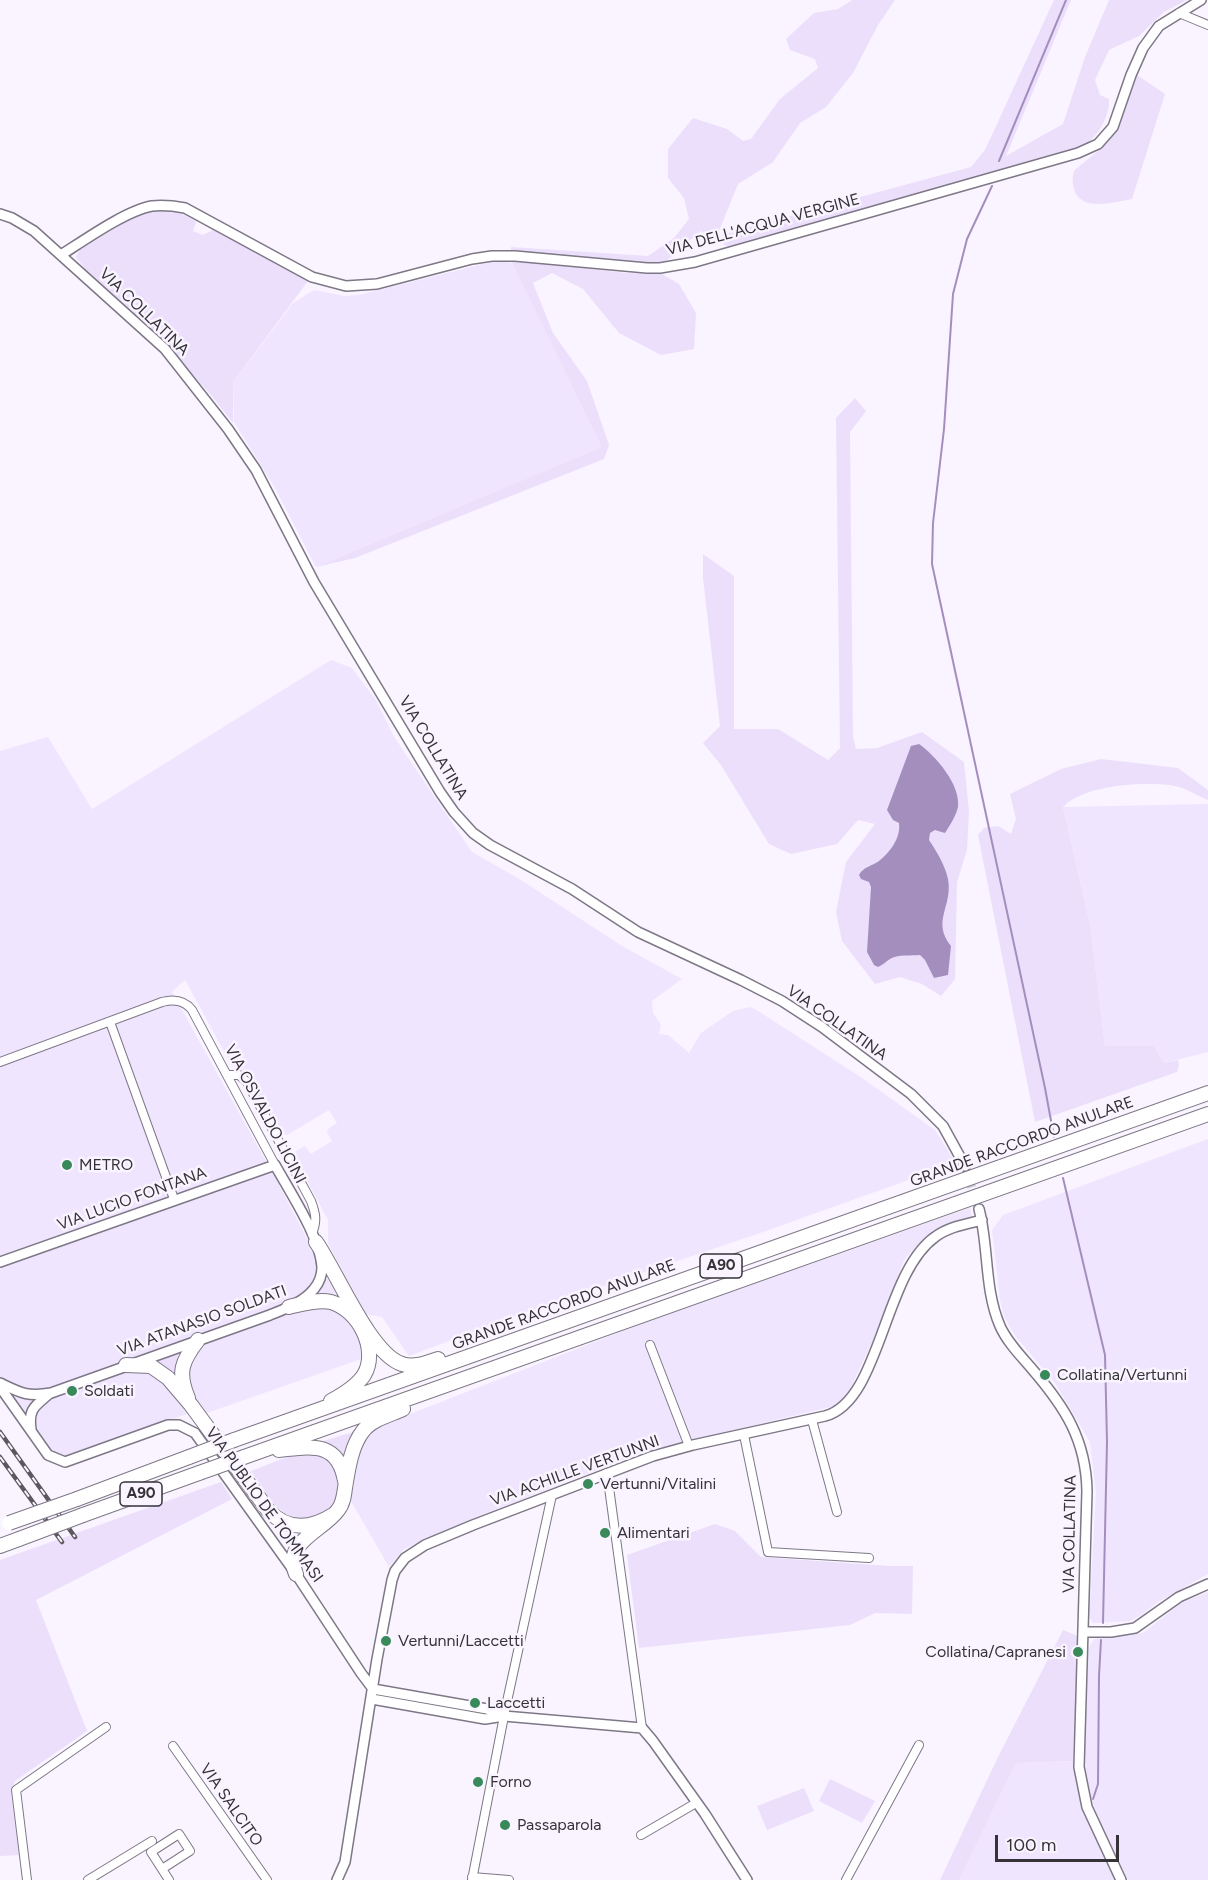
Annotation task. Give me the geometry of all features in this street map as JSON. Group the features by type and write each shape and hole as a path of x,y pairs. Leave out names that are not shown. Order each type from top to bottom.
{"highway":[{"name":"GRANDE RACCORDO ANULARE","path":"5,1524 189,1456 1208,1093"},
{"name":"GRANDE RACCORDO ANULARE","path":"0,1546 248,1455 1204,1116"},
{"path":"314,1238 372,1339 388,1357 402,1365 412,1366 511,1343"},
{"path":"290,1307 328,1302 345,1309 355,1318 363,1332 368,1344 369,1357 360,1381 320,1407 291,1420"},
{"path":"191,1405 183,1387 182,1371 185,1359 198,1340"},
{"path":"126,1365 143,1364 156,1368 168,1378 191,1405 272,1515 288,1524 302,1527 317,1524 333,1515"},
{"path":"296,1574 293,1561 297,1546 340,1507 354,1447 367,1426 467,1378"},
{"path":"248,1455 308,1447 320,1448 338,1461 345,1486"}],"street":[{"name":"VIA DELL'ACQUA VERGINE","path":"61,255 117,220 149,207 165,205 185,208 312,277 346,286 376,284 492,256 515,256 626,268 660,268 685,264 1078,153 1098,144 1113,127 1143,48 1159,26 1202,0"},
{"path":"1179,13 1208,25"},
{"name":"VIA COLLATINA","path":"0,214 34,231 165,349 228,429 256,470 314,582 440,792 473,833 490,845 572,890 638,932 741,980 783,1002 822,1027 911,1094 943,1126 965,1166"},
{"name":"VIA OSVALDO LICINI","path":"110,1022 168,1001 184,1003 192,1010 314,1238"},
{"path":"0,1062 110,1022 174,1199"},
{"path":"227,1075 239,1075 247,1082 311,1201 316,1214 314,1238"},
{"name":"VIA LUCIO FONTANA","path":"0,1262 275,1165"},
{"name":"VIA COLLATINA","path":"979,1209 990,1285 1000,1327 1015,1349 1059,1402 1073,1426 1082,1450 1087,1485 1078,1757 1080,1778 1090,1815 1121,1880"},
{"name":"VIA ACHILLE VERTUNNI","path":"338,1880 345,1862 392,1580 402,1561 425,1545 653,1456 689,1446 812,1420 837,1412 858,1388 903,1279 920,1251 943,1232 982,1220"},
{"name":"VIA ATANASIO SOLDATI","path":"0,1385 35,1396 51,1393 290,1307 311,1292 320,1278 322,1267 314,1238"},
{"path":"650,1344 689,1446"},
{"name":"VIA PUBLIO DE TOMMASI","path":"0,1385 48,1455 65,1462 163,1426 178,1425 189,1428 200,1438 296,1574 373,1694"},
{"name":"VIA ATANASIO SOLDATI","path":"31,1431 29,1418 31,1410 51,1393"},
{"path":"812,1420 837,1512"},
{"path":"744,1435 768,1552 869,1558"},
{"path":"607,1473 642,1728 696,1803 747,1880"},
{"path":"509,1880 472,1878 552,1495"},
{"path":"1083,1632 1111,1632 1135,1628 1184,1594 1208,1584"},
{"path":"373,1694 486,1714 642,1728"},
{"path":"27,1880 16,1790 106,1726"},
{"path":"846,1880 919,1745"},
{"name":"VIA SALCITO","path":"173,1746 267,1880"},
{"path":"641,1835 696,1803"},
{"path":"162,1869 190,1851 179,1834 151,1852 169,1880"},
{"path":"88,1880 152,1841"},
{"path":"738,1864 739,1880"}],"shaded area":[{"path":"852,0 895,0 878,25 853,73 826,107 800,123 773,162 738,184 719,231 710,237 701,231 665,262 633,265 511,251 511,247 648,256 674,238 689,219 684,198 668,178 668,149 693,118 727,129 743,141 751,139 780,99 818,68 815,59 790,50 786,39 814,13 838,9"},
{"path":"1054,0 1071,0 1006,156 1063,124 1085,57 1109,0 1187,0 1164,12 1139,36 1109,50 1095,80 1100,95 1109,99 1109,106 1101,127 1086,144 1070,153 1048,160 988,173 728,247 723,244 723,237 731,232 971,167 985,150"},
{"path":"1134,73 1165,94 1132,199 1106,204 1089,203 1076,194 1073,183 1074,171 1101,148 1114,132"},
{"path":"154,209 186,216 196,222 193,231 203,235 213,230 308,281 233,382 233,423 165,344 91,277 76,257 81,247 140,214"},
{"path":"514,260 626,273 662,274 679,284 696,313 694,349 661,355 619,333 583,289 552,273 533,283 553,333 587,381 609,445 604,459 355,558 316,567 602,447 512,263"},
{"path":"503,261 512,263 603,447 316,567 275,488 234,422 233,382 293,303 314,290 344,296 359,295"},
{"path":"855,398 866,411 850,432 853,736 856,749 877,748 922,732 964,762 969,811 967,850 957,882 955,979 941,996 922,984 900,977 875,984 842,941 836,912 846,862 875,824 858,820 837,844 791,854 769,844 721,765 703,743 720,726 703,578 703,554 734,576 734,729 778,729 828,760 840,748 836,418"},
{"path":"331,660 352,668 376,700 394,737 472,852 521,880 622,946 682,979 652,1001 653,1013 661,1025 659,1034 668,1035 689,1053 701,1033 733,1011 750,1007 862,1078 935,1130 956,1163 763,1232 524,1313 409,1356 382,1317 366,1314 328,1244 328,1220 295,1158 296,1151 305,1146 311,1154 332,1141 327,1133 328,1129 337,1123 329,1110 287,1135 281,1133 250,1076 231,1064 185,980 172,992 277,1181 361,1343 361,1359 207,1413 187,1414 74,1455 63,1456 53,1451 43,1440 0,1378 0,751 48,737 92,809"},
{"path":"919,744 946,771 958,798 956,814 945,833 935,830 930,833 929,840 943,864 949,889 943,921 945,937 951,946 948,975 934,978 920,955 897,956 878,967 874,965 867,952 871,887 869,882 861,879 859,875 865,868 883,857 891,849 896,839 899,823 893,820 887,810 911,746"},
{"path":"1101,759 1178,768 1208,790 1208,800 1169,785 1128,785 1084,794 1063,807 1090,924 1105,1046 1154,1046 1164,1063 1178,1060 1179,1066 1177,1072 1035,1122 978,835 984,828 998,826 1011,834 1016,819 1010,794 1061,769"},
{"path":"1208,804 1208,1052 1164,1063 1154,1046 1105,1046 1090,924 1063,807"},
{"path":"1208,1139 1208,1574 1158,1602 1130,1621 1093,1623 1089,1617 1096,1494 1090,1442 1055,1383 1016,1337 1004,1317 992,1230 1003,1215"},
{"path":"970,1208 972,1216 945,1224 923,1239 904,1260 881,1323 851,1387 838,1405 644,1452 481,1515 404,1549 389,1567 351,1501 360,1444 374,1428 651,1320"},
{"path":"185,1351 178,1381 157,1361"},
{"path":"353,1432 346,1447 344,1459 320,1442"},
{"path":"300,1452 318,1453 324,1456 338,1474 340,1486 338,1497 331,1507 309,1518 296,1518 278,1508 251,1471"},
{"path":"221,1482 232,1499 36,1600 87,1731 15,1781 11,1793 19,1855 0,1856 0,1560"},
{"path":"715,1524 735,1531 761,1557 913,1566 912,1614 875,1613 850,1625 639,1648 627,1555"},
{"path":"1208,1592 1208,1880 1128,1880 1100,1823 1086,1786 1088,1649 1094,1639 1143,1633 1181,1603"},
{"path":"1063,1630 1078,1636 1073,1761 1016,1763 959,1880 940,1880 997,1759"},
{"path":"1073,1761 1084,1812 1116,1880 959,1880 1016,1763"},
{"path":"830,1779 875,1801 862,1823 819,1801"},
{"path":"804,1788 814,1811 767,1830 757,1806"}],"waterway":[{"path":"999,161 1066,0"},
{"path":"992,186 967,239 953,294 944,429 933,523 932,564 1054,1137"},
{"path":"1063,1178 1105,1355 1107,1442 1103,1623"},
{"path":"1093,1799 1098,1784 1101,1640"}],"tunnel":[{"path":"965,1166 976,1201"}],"railway":[{"path":"0,1432 75,1537"},
{"path":"0,1457 62,1542"}],"place":[{"name":"METRO","path":"67,1165"},
{"name":"Collatina/Vertunni","path":"1045,1375"},
{"name":"Soldati","path":"72,1391"},
{"name":"Vertunni/Vitalini","path":"588,1484"},
{"name":"Alimentari","path":"605,1533"},
{"name":"Vertunni/Laccetti","path":"386,1641"},
{"name":"Collatina/Capranesi","path":"1078,1652"},
{"name":"Laccetti","path":"475,1703"},
{"name":"Forno","path":"478,1782"},
{"name":"Passaparola","path":"505,1825"}]}
